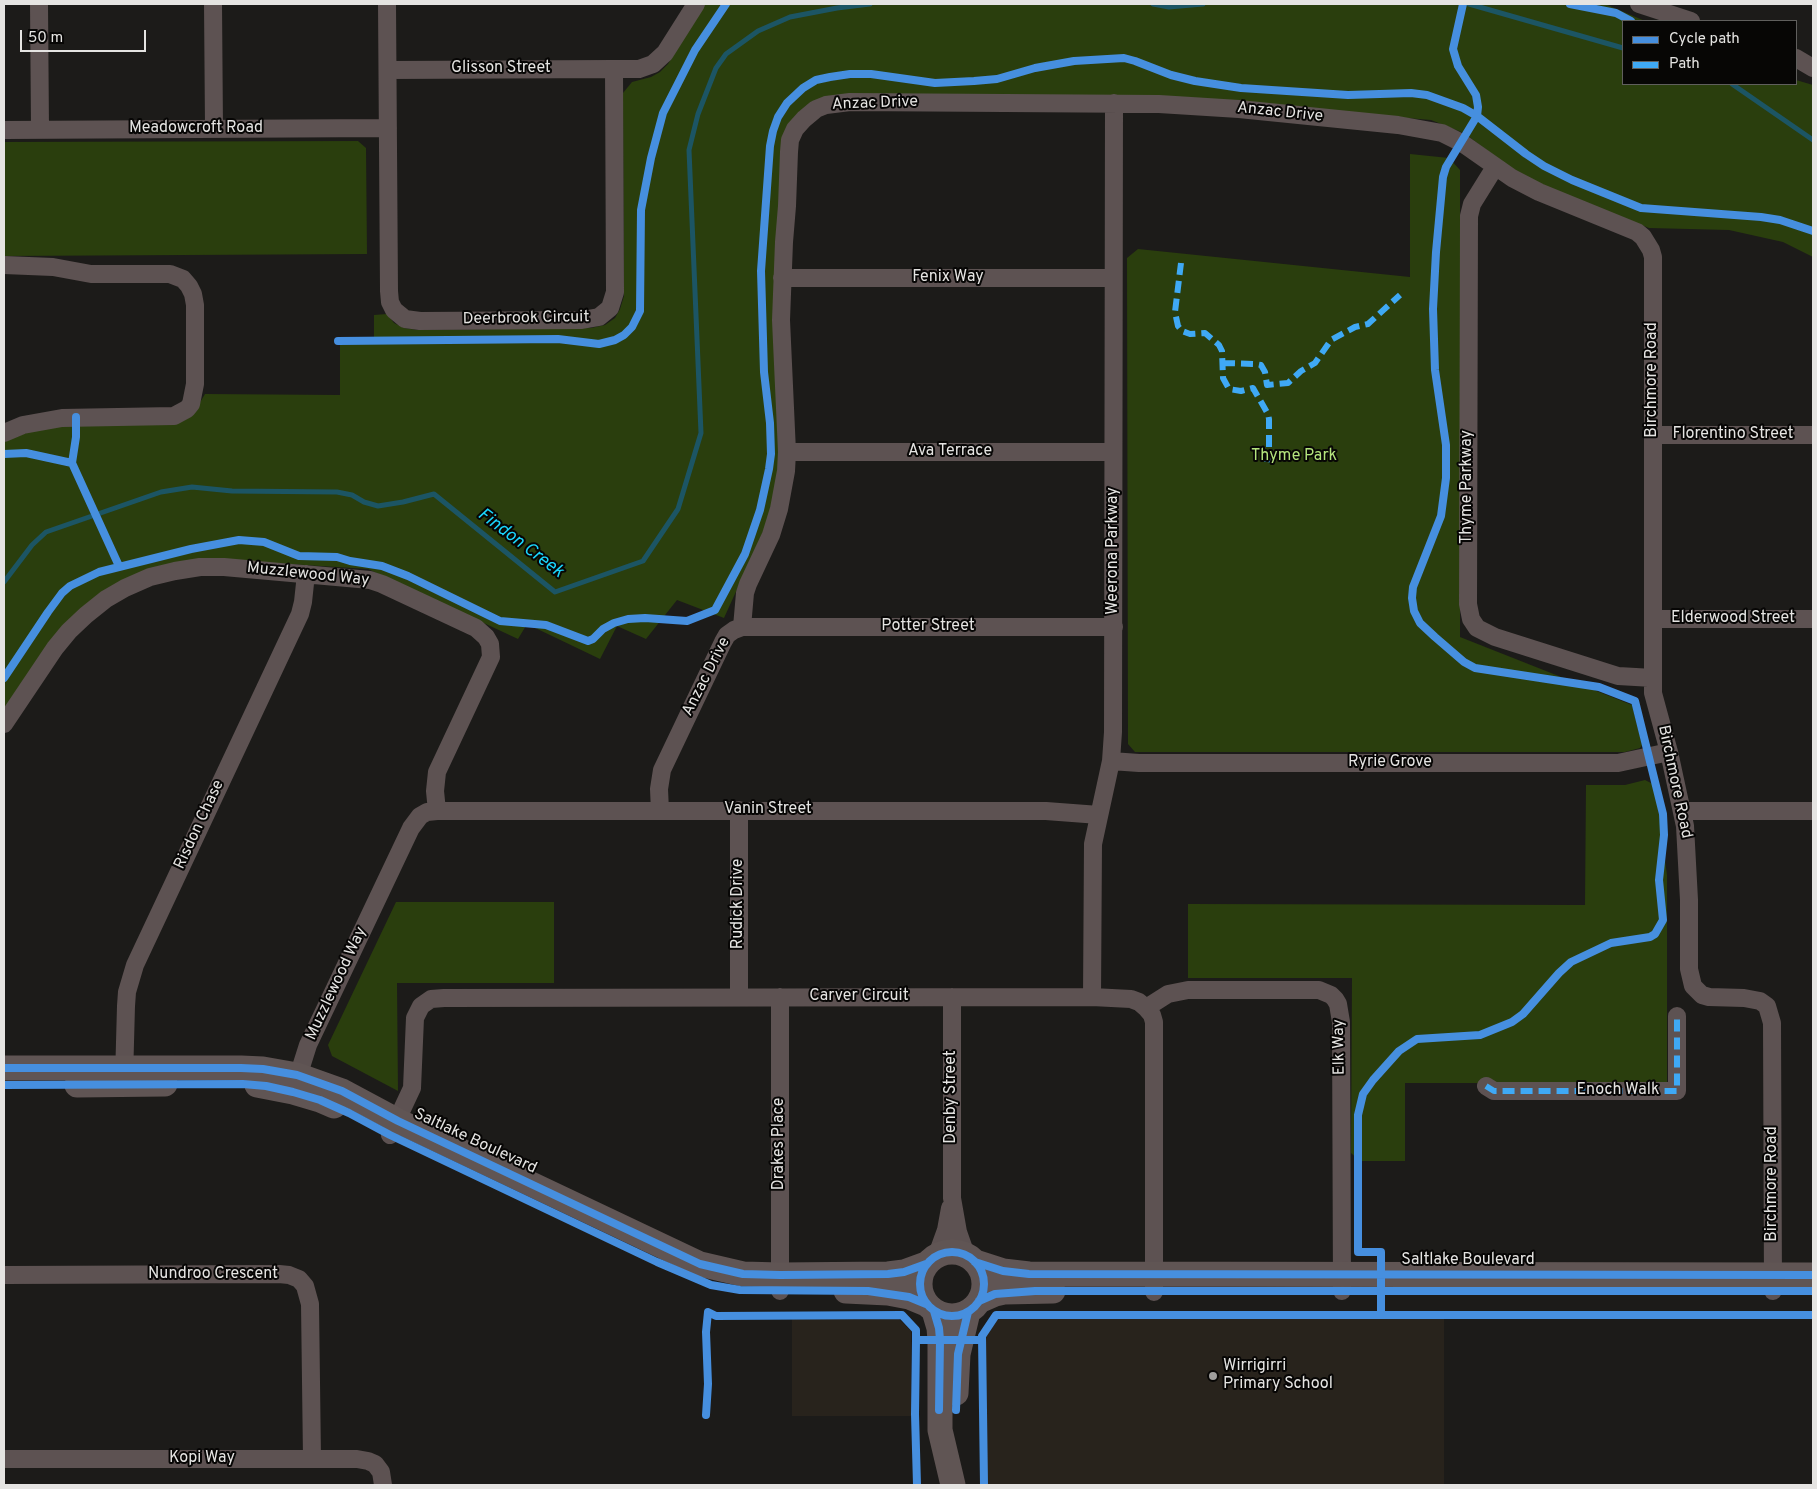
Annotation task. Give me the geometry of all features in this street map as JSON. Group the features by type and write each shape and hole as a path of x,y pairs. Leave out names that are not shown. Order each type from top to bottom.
{"street":[{"path":"39,4 40,129"},
{"path":"213,4 214,128"},
{"name":"Deerbrook Circuit","path":"387,4 389,290 390,302 394,310 400,316 411,320 593,320 605,314 610,308 615,292 614,69"},
{"path":"614,69 639,69 653,64 665,53 696,4"},
{"path":"1640,4 1689,20"},
{"path":"1797,58 1813,66"},
{"name":"Glisson Street","path":"388,70 614,69"},
{"name":"Anzac Drive","path":"660,811 660,777 666,761 722,642 727,635 742,627 745,593 771,535 779,509 786,471 787,452 781,351 782,278 790,140 795,129 816,109 835,103 850,102 1159,104 1239,109 1421,128 1442,133 1462,143 1512,178 1538,192 1624,226"},
{"name":"Weerona Parkway","path":"1092,997 1093,844 1111,760 1113,732 1114,103"},
{"name":"Meadowcroft Road","path":"4,130 388,128"},
{"name":"Thyme Parkway","path":"1495,167 1472,204 1469,216 1468,604 1471,619 1477,628 1495,637 1618,676 1653,678"},
{"name":"Birchmore Road","path":"1624,226 1643,237 1650,248 1653,258 1653,694 1669,752 1682,811 1688,852 1689,969 1693,986 1702,995 1760,1001 1767,1006 1772,1023 1773,1283"},
{"path":"4,265 53,267 91,274 170,274 183,279 193,294 195,305 195,384 191,404 187,409 174,416 62,418 24,425 4,433"},
{"name":"Fenix Way","path":"782,278 1113,278"},
{"name":"Florentino Street","path":"1653,435 1813,435"},
{"name":"Ava Terrace","path":"787,452 1113,452"},
{"name":"Muzzlewood Way","path":"4,724 55,648 69,631 100,604 124,588 150,577 175,571 200,567 224,567 362,579 382,584 476,628 486,637 490,644 491,657 437,772 435,791 437,811 428,812 420,816 411,828 311,1039 295,1084"},
{"name":"Risdon Chase","path":"124,1076 127,992 135,965 300,614 306,574"},
{"name":"Elderwood Street","path":"1653,619 1813,619"},
{"name":"Potter Street","path":"742,627 1114,627"},
{"name":"Ryrie Grove","path":"1111,760 1164,763 1618,763 1669,752"},
{"name":"Rudick Drive","path":"739,810 739,997"},
{"name":"Vanin Street","path":"437,811 1046,811 1099,815"},
{"path":"1682,811 1813,811"},
{"name":"Elk Way","path":"1146,1008 1168,994 1188,990 1319,990 1326,992 1335,999 1338,1004 1341,1022 1342,1283"},
{"name":"Denby Street","path":"952,997 952,1198 958,1232 971,1259"},
{"name":"Carver Circuit","path":"394,1128 412,1088 415,1018 421,1006 431,1000 444,998 1092,997 1131,999 1139,1002 1146,1008"},
{"name":"Drakes Place","path":"780,998 780,1283"},
{"path":"1146,1008 1152,1015 1154,1022 1154,1283"},
{"name":"Enoch Walk","path":"1486,1086 1494,1092 1677,1091 1677,1016"},
{"name":"Saltlake Boulevard","path":"4,1068 124,1076"},
{"name":"Saltlake Boulevard","path":"4,1085 256,1068 295,1084 342,1091 394,1128 700,1264 780,1283 903,1296 930,1307"},
{"name":"Denby Street","path":"931,1260 946,1230 952,1198"},
{"path":"953,1485 940,1430 939,1328 930,1307 921,1294 920,1284 921,1273 931,1260 946,1252 957,1252 971,1259 981,1271 984,1281 983,1292 973,1307 960,1341 956,1369 956,1419 962,1485"},
{"name":"Saltlake Boulevard","path":"971,1259 1004,1271 1154,1283"},
{"name":"Saltlake Boulevard","path":"780,1283 904,1272 931,1260"},
{"name":"Nundroo Crescent","path":"4,1275 279,1274 289,1275 299,1280 305,1286 310,1304 312,1459"},
{"name":"Saltlake Boulevard","path":"973,1307 995,1294 1010,1292 1154,1283 1773,1283 1813,1275"},
{"name":"Saltlake Boulevard","path":"1773,1283 1813,1291"},
{"path":"930,1307 951,1316 973,1307"},
{"name":"Kopi Way","path":"4,1459 357,1459 375,1464 380,1469 383,1485"}],"shaded area":[{"path":"792,1319 899,1319 911,1331 911,1416 792,1416"},
{"name":"Wirrigirri Primary School","path":"995,1319 1444,1319 1444,1485 985,1485 983,1336 986,1328"}],"green space":[{"path":"704,4 1605,4 1643,20 1622,20 1622,85 1797,85 1797,80 1813,85 1813,257 1783,242 1729,230 1649,228 1550,189 1508,166 1464,133 1431,120 1295,109 816,100 800,111 787,127 781,440 773,510 724,618 677,600 646,639 617,626 600,659 527,624 518,639 368,569 210,559 105,592 4,712 4,442 22,434 53,426 181,422 192,416 205,394 340,395 340,342 374,341 374,315 387,314 394,323 404,328 417,330 591,328 605,325 615,318 624,296 623,93 632,82 651,77 668,64"},
{"path":"358,141 366,148 367,254 4,256 4,142"},
{"name":"Thyme Park","path":"1410,154 1449,158 1460,170 1460,637 1632,705 1642,745 1640,748 1625,752 1135,752 1128,744 1127,258 1138,249 1410,277"},
{"path":"1645,780 1655,785 1667,875 1667,1083 1405,1083 1405,1161 1360,1161 1351,1153 1352,978 1188,978 1188,904 1585,905 1586,785 1625,785"},
{"path":"396,902 554,902 554,983 397,983 398,1091 332,1056 328,1045"}],"waterway":[{"name":"Findon Creek","path":"4,582 32,545 46,532 161,492 192,487 232,491 337,492 352,495 364,502 378,506 434,494 555,592 643,561 678,509 701,433 689,150 698,114 716,68 726,54 758,31 790,17 870,4"},
{"name":"Findon Creek","path":"1153,4 1169,7 1203,4"},
{"name":"Findon Creek","path":"1469,4 1622,48"},
{"name":"Findon Creek","path":"1733,85 1813,140"}],"marked path":[{"path":"1181,263 1175,312 1178,326 1182,331 1190,334 1205,333 1219,345 1222,351 1223,378 1229,389 1241,391 1253,388 1269,419 1267,462"},
{"path":"1223,363 1261,365 1265,372 1267,385 1288,383 1301,371 1315,363 1331,340 1355,327 1368,324 1400,295"},
{"path":"1486,1086 1494,1091 1677,1091 1677,1016"}],"cycle path":[{"path":"338,341 558,339 599,344 615,340 624,335 632,327 640,311 641,210 651,158 663,113 695,50 726,4"},
{"path":"1381,1315 1381,1252 1358,1252 1358,1115 1363,1094 1399,1051 1417,1039 1480,1035 1512,1022 1523,1014 1571,962 1611,943 1650,937 1655,934 1663,920 1659,880 1664,835 1663,814 1635,701 1599,687 1475,668 1464,662 1420,623 1414,611 1413,587 1441,516 1446,478 1446,445 1435,370 1433,309 1443,177 1446,167 1477,116 1478,107 1476,95 1458,66 1453,49 1463,4"},
{"path":"1570,4 1616,13 1629,20"},
{"path":"4,678 48,612 62,593 70,586 99,572 191,549 239,540 264,542 299,556 337,557 382,566 408,576 500,621 546,625 588,641 593,639 603,629 628,619 645,618 687,621 715,610 745,554 760,510 771,454 770,423 764,372 761,271 770,146 778,117 787,103 803,88 816,80 850,74 871,74 935,83 974,81 997,79 1035,68 1074,61 1124,58 1171,75 1195,81 1241,88 1348,95 1411,93 1427,95 1463,108 1477,116 1544,166 1572,180 1641,208 1761,217 1780,220 1813,231"},
{"path":"76,417 76,437 72,463 119,566"},
{"path":"4,454 26,453 72,463"},
{"path":"4,1068 241,1068 263,1069 297,1075 342,1091 398,1121 700,1264 743,1274 780,1275 888,1274 904,1272 926,1264"},
{"path":"4,1085 243,1084 266,1086 293,1092 320,1100 349,1113 390,1135 657,1262 711,1285 740,1290 868,1291 909,1297 926,1304"},
{"path":"952,1252 970,1257 975,1261 979,1266 984,1284 979,1302 975,1307 970,1311 952,1316 934,1311 929,1307 925,1302 920,1284 925,1266 929,1261 934,1257 952,1252"},
{"path":"975,1262 1003,1271 1029,1274 1813,1275"},
{"path":"979,1301 995,1294 1035,1291 1813,1291"},
{"path":"934,1311 940,1340 939,1410"},
{"path":"706,1415 708,1384 706,1332 708,1312 716,1316 902,1315 916,1330 916,1340 982,1340"},
{"path":"956,1410 958,1354 968,1312"},
{"path":"984,1485 982,1336 996,1315 1813,1315"},
{"path":"916,1340 915,1414 917,1485"}],"place":[{"name":"Wirrigirri Primary School","path":"1213,1376"}]}
